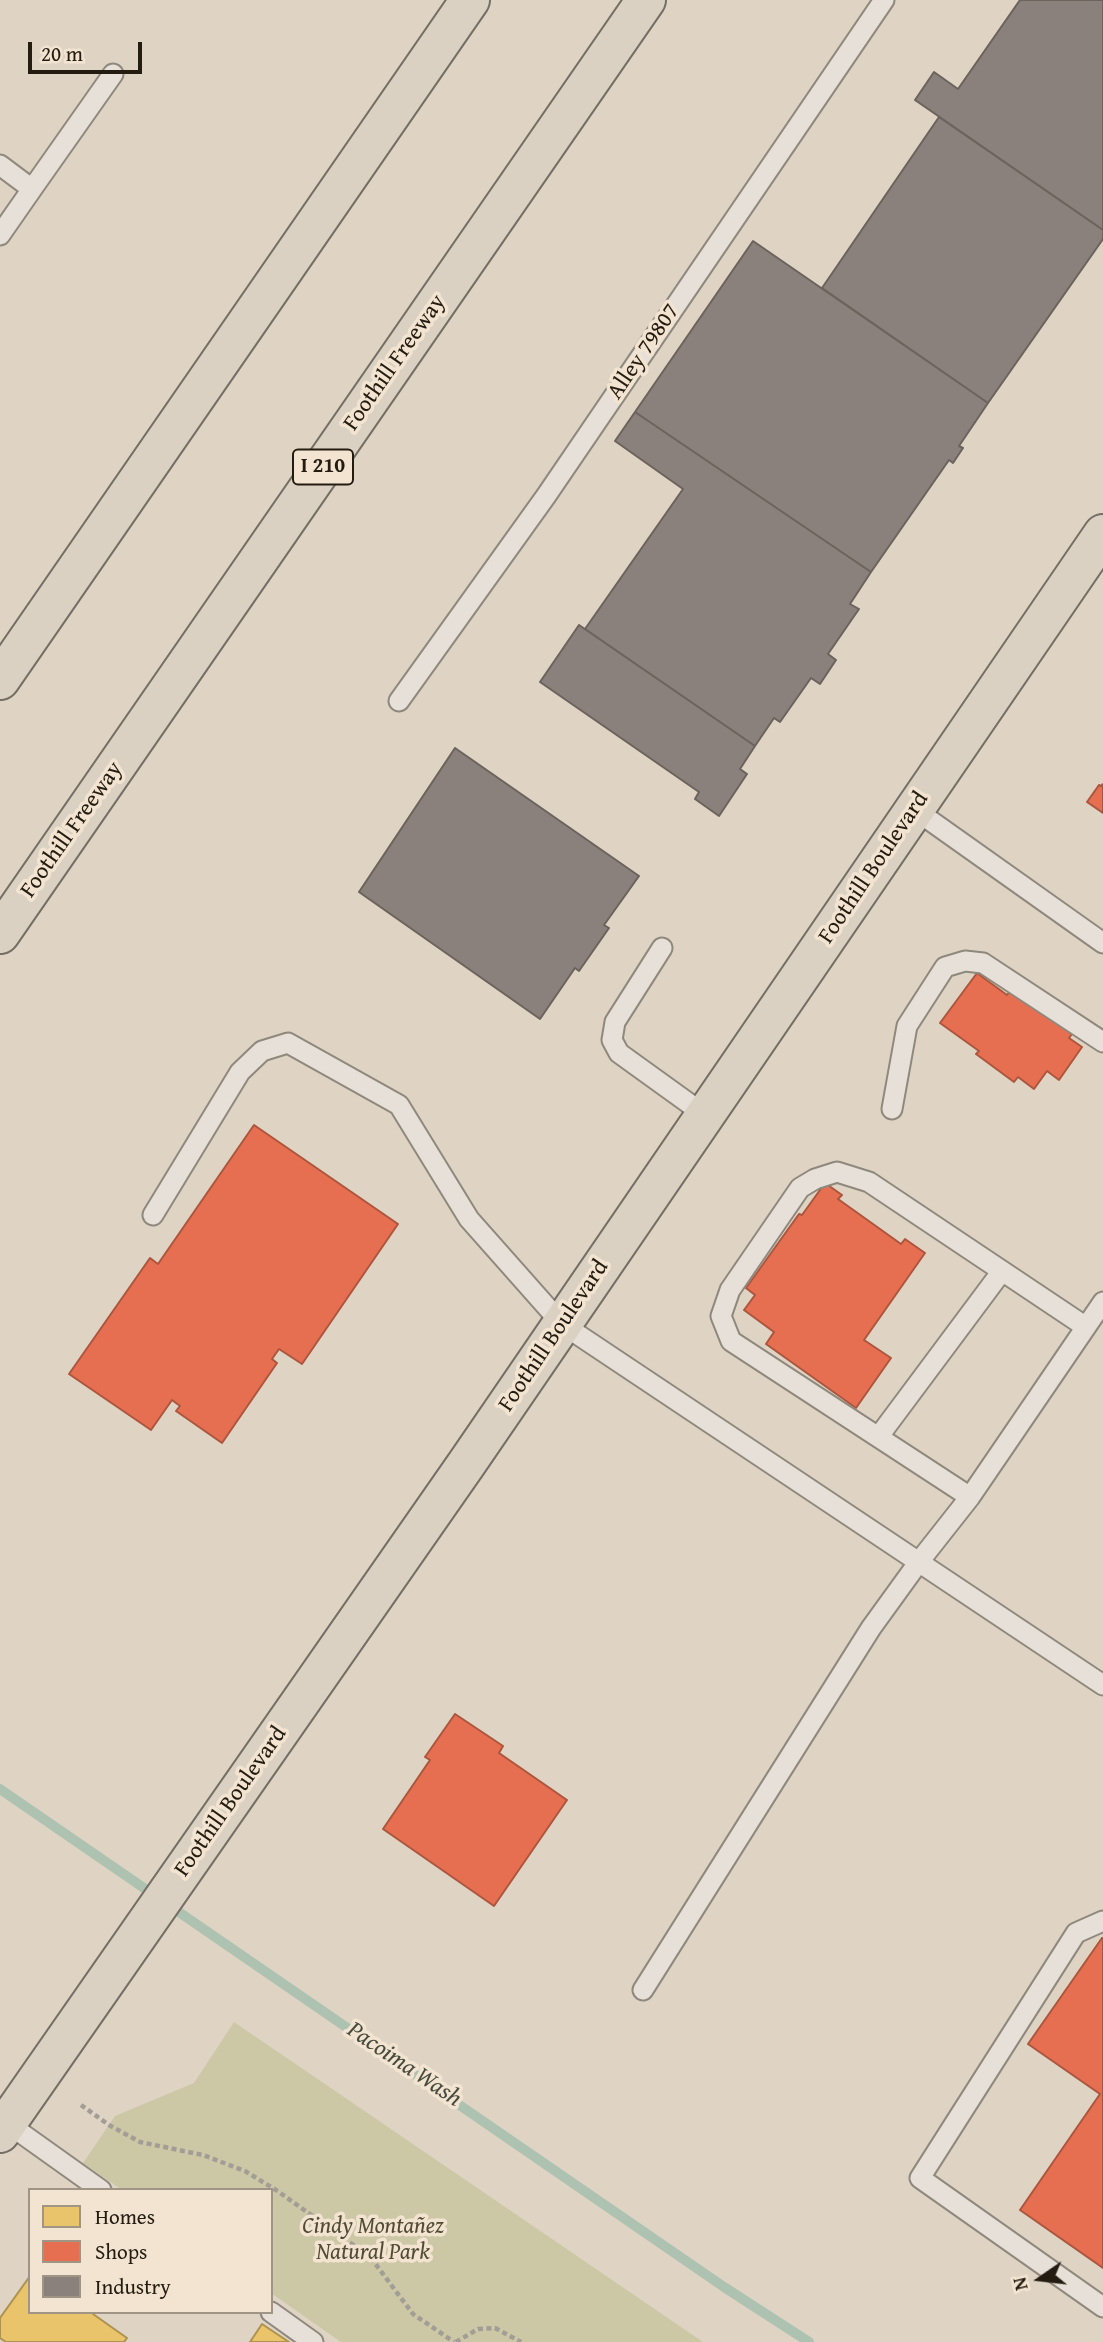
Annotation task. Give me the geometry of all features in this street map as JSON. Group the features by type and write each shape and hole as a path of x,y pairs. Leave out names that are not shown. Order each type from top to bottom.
{"main road":[{"path":"0,680 470,0"},
{"name":"Foothill Freeway","path":"0,934 646,0"},
{"name":"Foothill Boulevard","path":"4,2128 562,1324 1103,534"}],"lane":[{"name":"Alley 79807","path":"399,701 546,496 884,0"},
{"path":"0,235 113,74"},
{"path":"0,165 32,189"},
{"path":"914,809 1103,943"},
{"path":"662,947 615,1022 612,1040 619,1052 705,1115"},
{"path":"892,1109 907,1026 945,967 965,961 983,963 1103,1042"},
{"path":"153,1215 240,1072 262,1051 288,1043 399,1105 469,1219 562,1324 1103,1685"},
{"path":"970,1497 731,1341 721,1316 730,1290 800,1188 815,1179 837,1172 869,1182 1086,1327"},
{"path":"879,1436 1002,1271"},
{"path":"643,1990 871,1628 970,1497 1103,1302"},
{"path":"1103,1920 1076,1933 920,2178 1103,2307"},
{"path":"4,2128 98,2188"},
{"path":"273,2313 313,2342"}],"path":[{"path":"81,2105 140,2142 203,2155 245,2171 273,2188"},
{"path":"273,2188 359,2249 374,2262 413,2314 455,2342 478,2329 495,2328 521,2342"}],"green space":[{"name":"Cindy Montañez Natural Park","path":"234,2022 703,2342 341,2342 273,2294 273,2188 119,2188 83,2163 115,2116 194,2083"}],"building: Homes":[{"path":"28,2279 28,2314 93,2314 127,2338 124,2342 6,2342 0,2338 0,2318"},
{"path":"262,2324 289,2342 250,2342"}],"building: Shops":[{"path":"1103,784 1103,813 1087,802 1099,785"},
{"path":"977,973 1007,995 1011,990 1072,1034 1069,1038 1082,1047 1059,1080 1047,1071 1034,1089 1018,1077 1014,1082 976,1054 979,1051 940,1023"},
{"path":"254,1125 398,1224 302,1364 279,1349 272,1359 277,1363 222,1443 176,1411 180,1406 172,1400 151,1430 69,1374 150,1258 158,1264"},
{"path":"825,1183 842,1195 838,1199 901,1244 905,1239 925,1253 864,1340 891,1358 856,1408 766,1344 774,1332 744,1310 755,1295 746,1288 799,1214 802,1215"},
{"path":"455,1714 503,1746 499,1753 567,1800 494,1906 383,1829 430,1760 425,1757"},
{"path":"1102,1938 1103,2268 1020,2210 1100,2094 1028,2044"}],"building: Industry":[{"path":"1020,0 1103,0 1103,230 915,100 934,72 958,89"},
{"path":"939,117 1103,230 1103,239 988,403 822,288"},
{"path":"753,241 988,403 959,446 963,448 953,463 949,460 871,572 635,412"},
{"path":"635,412 871,572 850,604 859,609 828,654 836,660 820,684 811,678 780,722 774,718 755,746 585,629 683,489 615,441"},
{"path":"579,625 755,746 740,769 747,774 719,816 695,799 699,792 540,682"},
{"path":"455,748 639,876 604,925 609,928 579,971 575,968 540,1019 359,892"}],"waterway":[{"name":"Pacoima Wash","path":"0,1789 724,2287 809,2342"}]}
